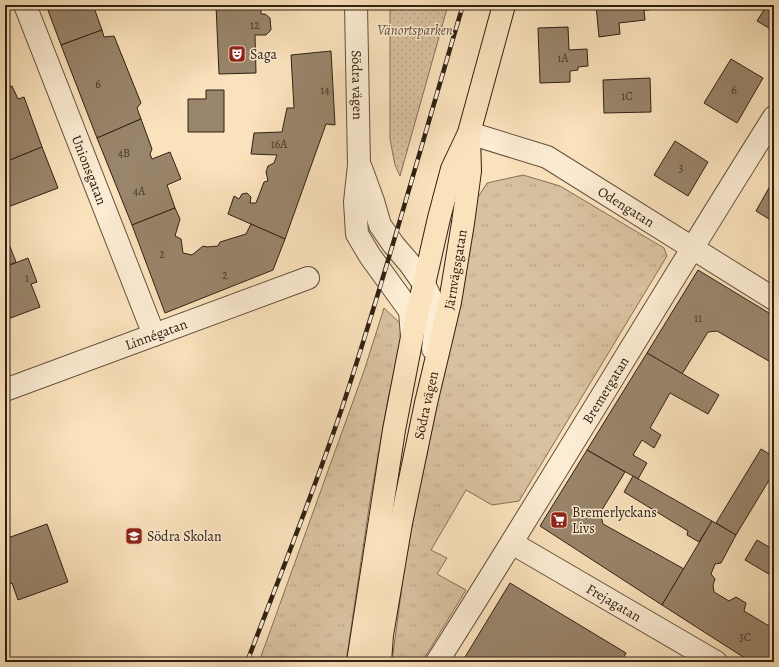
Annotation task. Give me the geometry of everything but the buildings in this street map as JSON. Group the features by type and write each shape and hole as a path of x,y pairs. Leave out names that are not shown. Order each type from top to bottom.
{"main road":[{"name":"Järnvägsgatan","path":"412,337 452,169 469,133 504,5"},
{"name":"Järnvägsgatan","path":"426,403 450,302 463,223 470,172 469,133"},
{"name":"Södra vägen","path":"358,662 394,430 412,337"},
{"name":"Södra vägen","path":"380,662 382,634 400,523 426,403"}],"street":[{"name":"Unionsgatan","path":"25,5 154,335"},
{"name":"Södra vägen","path":"356,5 359,165 355,202 357,234 370,256 410,311 412,337"},
{"name":"Bremergatan","path":"437,662 512,543 692,247 774,117"},
{"name":"Odengatan","path":"469,133 547,157 774,299"},
{"name":"Södra vägen","path":"359,165 373,201 380,225 424,284 433,303 435,332 426,403"},
{"name":"Linnégatan","path":"5,390 308,278"},
{"name":"Frejagatan","path":"512,543 716,662"}],"green space":[{"name":"Vänortsparken","path":"390,5 448,5 400,176 395,165 390,139"},
{"path":"523,175 560,186 664,248 667,256 519,501 492,505 466,490 431,550 447,558 437,574 466,590 422,662 392,662 406,555 454,321 473,205 487,183"},
{"path":"384,308 401,324 402,337 388,399 370,501 346,662 259,662 364,371"}],"railway":[{"path":"247,662 308,504 342,408 389,257 463,5"}],"place":[{"name":"Saga","path":"237,54"},
{"name":"Bremerlyckans Livs","path":"559,520"},
{"name":"Södra Skolan","path":"134,536"}]}
